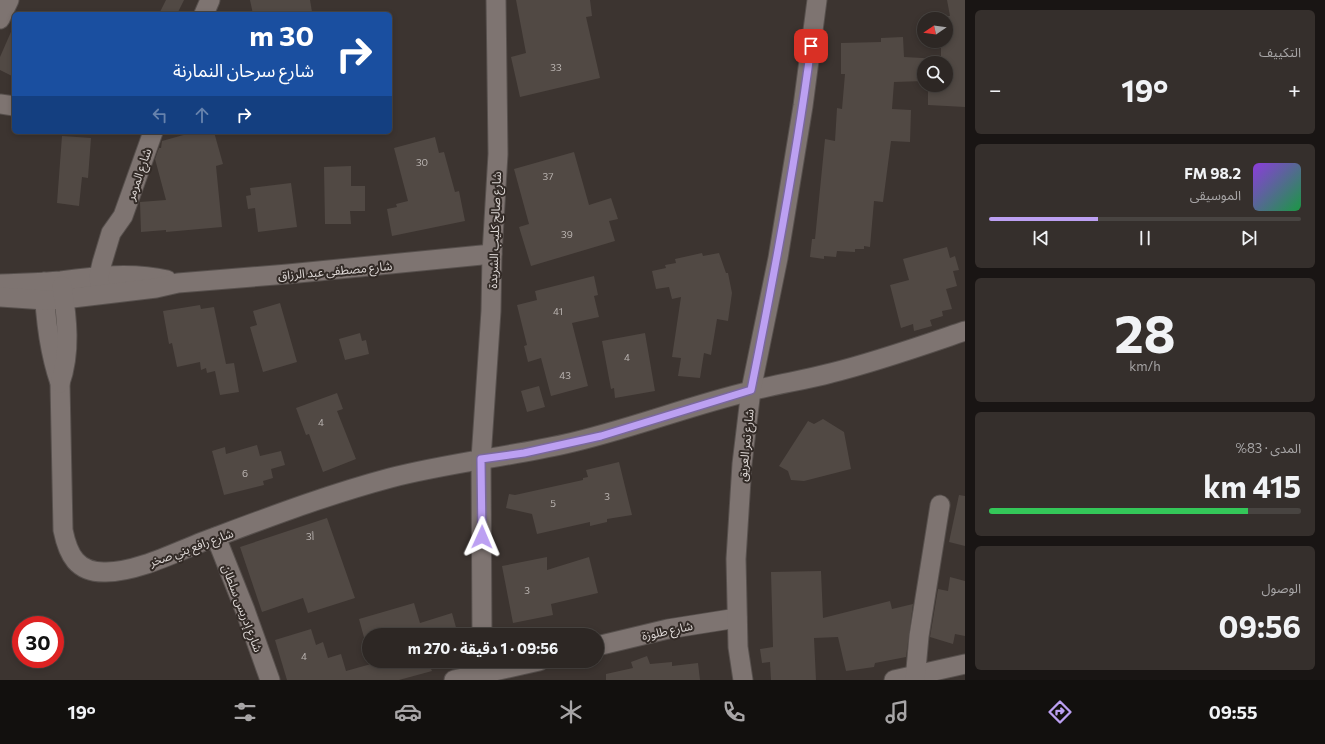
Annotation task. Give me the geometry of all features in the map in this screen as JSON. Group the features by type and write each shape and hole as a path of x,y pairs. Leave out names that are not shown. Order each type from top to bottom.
{"street":[{"path":"0,19 9,0"},
{"path":"205,12 210,0"},
{"name":"شارع صالح كليب الشريدة","path":"482,628 481,459 491,310 492,254 498,154 496,0"},
{"name":"شارع نمر العريق","path":"743,680 738,647 736,559 742,464 751,390 780,243 803,106 817,0"},
{"path":"0,104 12,106"},
{"name":"شارع المرمر","path":"106,285 122,235 123,216 152,134"},
{"name":"شارع مصطفى عبد الرزاق","path":"53,290 106,285 156,288 178,283 303,273 492,254"},
{"path":"0,284 53,290"},
{"path":"0,297 53,290"},
{"name":"شارع رافع بني صخر","path":"53,290 53,364 60,383 63,530 67,549 74,560 82,567 92,571 113,572 145,564 276,515 389,478 481,459 524,453 601,436 751,390 831,373 965,331"},
{"path":"915,678 919,636 940,505"},
{"name":"شارع إدريس سلطان","path":"216,537 245,610 270,680"},
{"name":"شارع طلوزة","path":"604,644 668,629 737,618"},
{"path":"894,680 915,678 965,664"},
{"path":"454,680 503,668"}],"building":[{"path":"166,0 184,0 178,12 160,12"},
{"path":"250,0 310,0 312,12 253,12"},
{"path":"516,0 590,0 592,16 586,17 600,78 520,97 511,57 526,53"},
{"path":"947,0 965,0 965,107 928,105 928,92 953,92 953,56 941,56 941,48 953,48 953,12 949,12"},
{"path":"12,30 12,76 0,70 0,57"},
{"path":"903,37 904,57 917,58 917,81 894,82 892,109 911,110 910,142 891,141 883,202 874,201 870,247 864,246 864,249 855,249 855,252 837,251 836,257 824,256 824,259 810,257 812,239 815,239 825,139 835,141 837,108 842,109 845,74 841,74 841,43 881,42 881,38"},
{"path":"187,134 215,134 223,164 216,166 222,227 166,232 166,230 141,232 140,202 166,200 155,159 159,148 161,148 162,141"},
{"path":"62,136 91,138 88,178 82,177 79,206 57,203"},
{"path":"435,137 439,153 444,152 455,192 459,191 465,221 392,236 387,209 397,207 396,204 408,201 394,148"},
{"path":"574,152 589,205 611,198 618,219 609,221 615,241 531,266 519,227 529,224 514,169"},
{"path":"351,166 351,186 365,186 365,211 350,211 351,224 325,224 324,167"},
{"path":"291,183 297,227 258,232 255,208 248,209 246,196 251,195 250,188"},
{"path":"947,247 950,258 955,256 959,270 953,271 957,286 946,289 952,309 942,311 943,316 930,320 932,326 914,331 913,324 901,328 890,285 909,280 903,259"},
{"path":"702,253 703,256 719,253 726,273 728,273 732,293 728,321 717,319 711,355 704,353 700,378 678,376 681,358 672,357 681,297 672,299 669,287 656,289 652,271 666,268 665,265 676,263 675,259"},
{"path":"594,276 598,295 594,296 599,317 572,323 588,386 551,396 541,358 528,362 524,346 527,345 517,305 537,300 535,291"},
{"path":"280,303 297,362 263,372 250,327 257,325 253,311"},
{"path":"200,305 201,309 214,307 226,364 234,363 239,392 220,395 215,371 207,373 206,368 201,370 200,362 177,367 172,343 169,344 163,311"},
{"path":"360,333 362,341 366,340 369,354 345,360 339,339"},
{"path":"645,333 655,391 615,398 614,388 611,389 602,341"},
{"path":"539,386 545,407 527,412 521,391"},
{"path":"337,393 343,409 337,411 356,459 323,472 309,434 306,435 296,408"},
{"path":"823,419 844,432 851,469 804,481 791,480 788,471 779,466 808,421 814,424"},
{"path":"257,445 260,456 281,451 285,465 271,469 273,478 263,481 264,485 224,495 212,451 225,447 226,454"},
{"path":"619,462 632,515 607,519 607,522 590,526 590,522 537,534 532,514 506,508 509,494 515,495 583,480 583,478 588,477 586,470"},
{"path":"959,495 965,496 965,546 949,542"},
{"path":"327,518 355,598 308,613 303,598 262,612 240,547"},
{"path":"547,557 547,570 589,557 598,593 551,604 553,615 513,623 502,566"},
{"path":"821,571 823,618 890,601 892,609 913,604 906,657 875,663 874,667 846,671 838,637 814,638 816,680 771,680 770,662 762,663 760,649 773,647 771,572"},
{"path":"950,577 965,581 965,636 955,634 953,644 930,637 938,589 948,591"},
{"path":"414,603 420,623 452,613 456,628 362,628 362,630 359,619"},
{"path":"311,629 316,645 323,642 328,658 341,654 346,671 362,667 362,668 436,668 431,669 432,671 399,680 287,680 275,640"},
{"path":"647,656 650,664 672,662 672,666 698,663 700,680 606,680 606,674 633,668 631,662"}],"route":[{"path":"482,537 483,508 481,459 524,453 601,436 751,390 778,258 803,106 811,46"}]}
